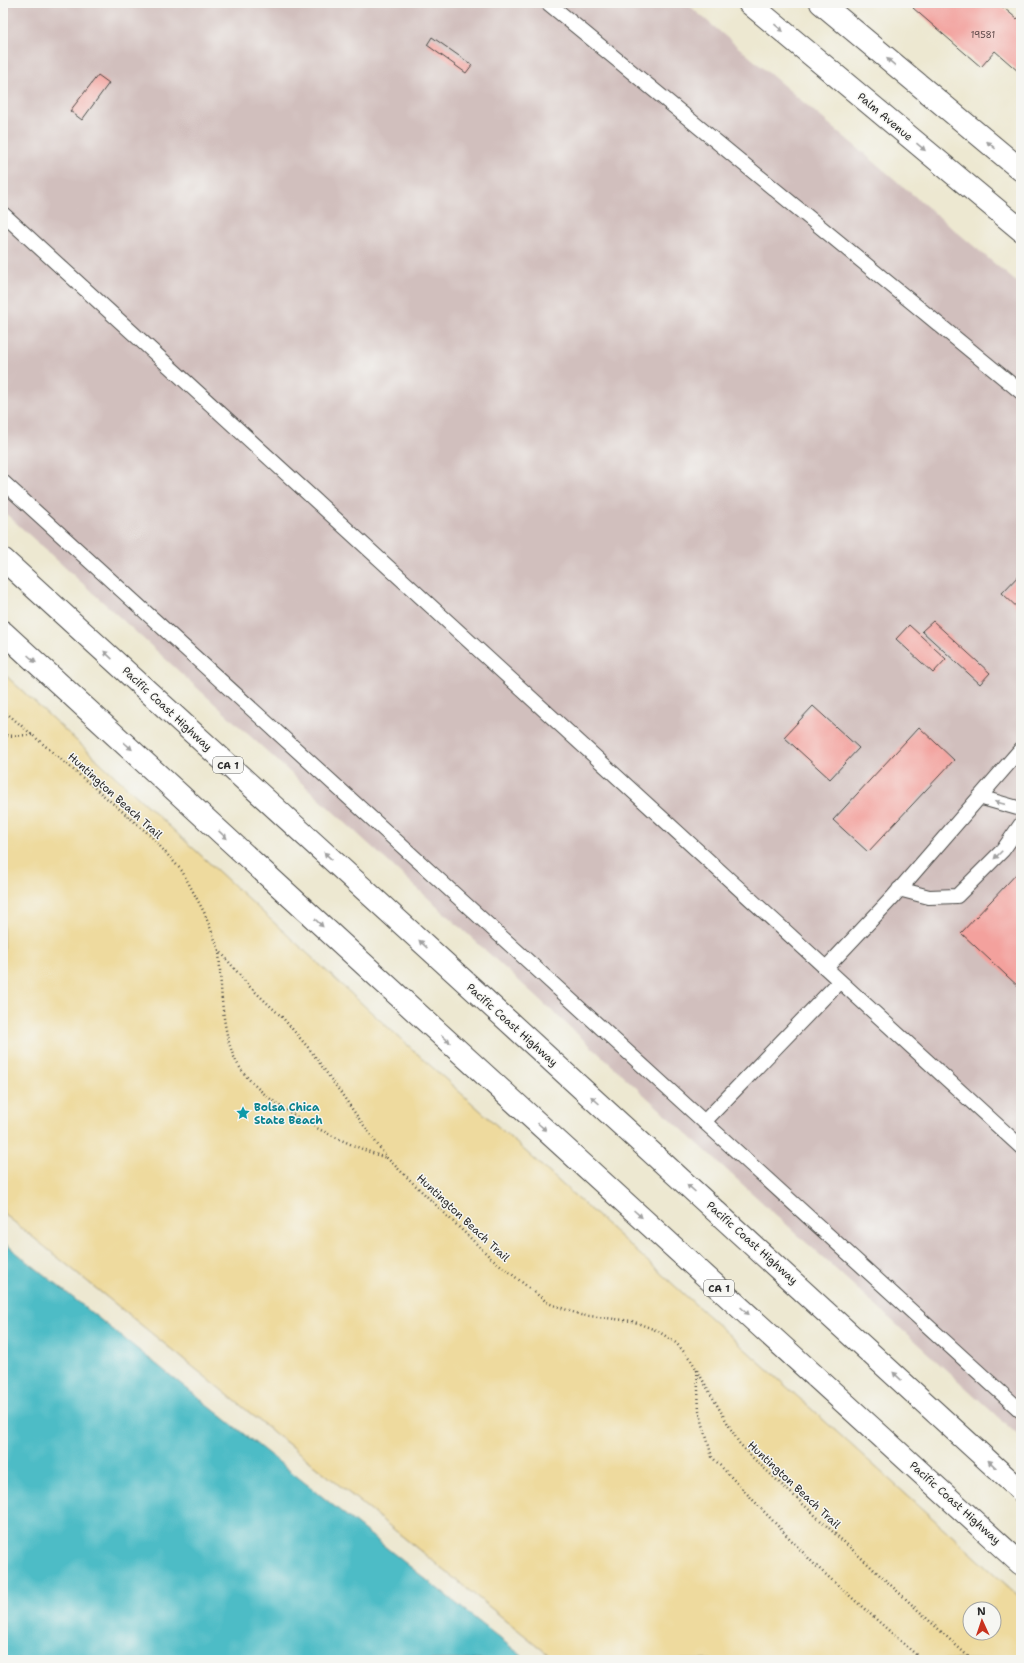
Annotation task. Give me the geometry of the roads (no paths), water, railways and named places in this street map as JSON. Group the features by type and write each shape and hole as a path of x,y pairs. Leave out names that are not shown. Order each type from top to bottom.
{"main road":[{"name":"Palm Avenue","path":"749,3 1021,230"},
{"path":"821,3 1021,170"},
{"name":"Pacific Coast Highway","path":"3,559 452,971 751,1242 1021,1491"},
{"name":"Pacific Coast Highway","path":"3,632 423,1019 1021,1564"}],"lane":[{"path":"548,3 1021,392"},
{"path":"3,214 1021,1147"},
{"path":"3,482 1021,1411"},
{"path":"826,968 895,893 1021,749"},
{"path":"979,797 1021,809"},
{"path":"895,893 929,897 957,896 1004,850 1020,826"},
{"path":"704,1122 840,981"}],"water":[{"path":"3,1242 527,1660 3,1660"}],"place":[{"name":"Bolsa Chica State Beach","path":"243,1113"}]}
